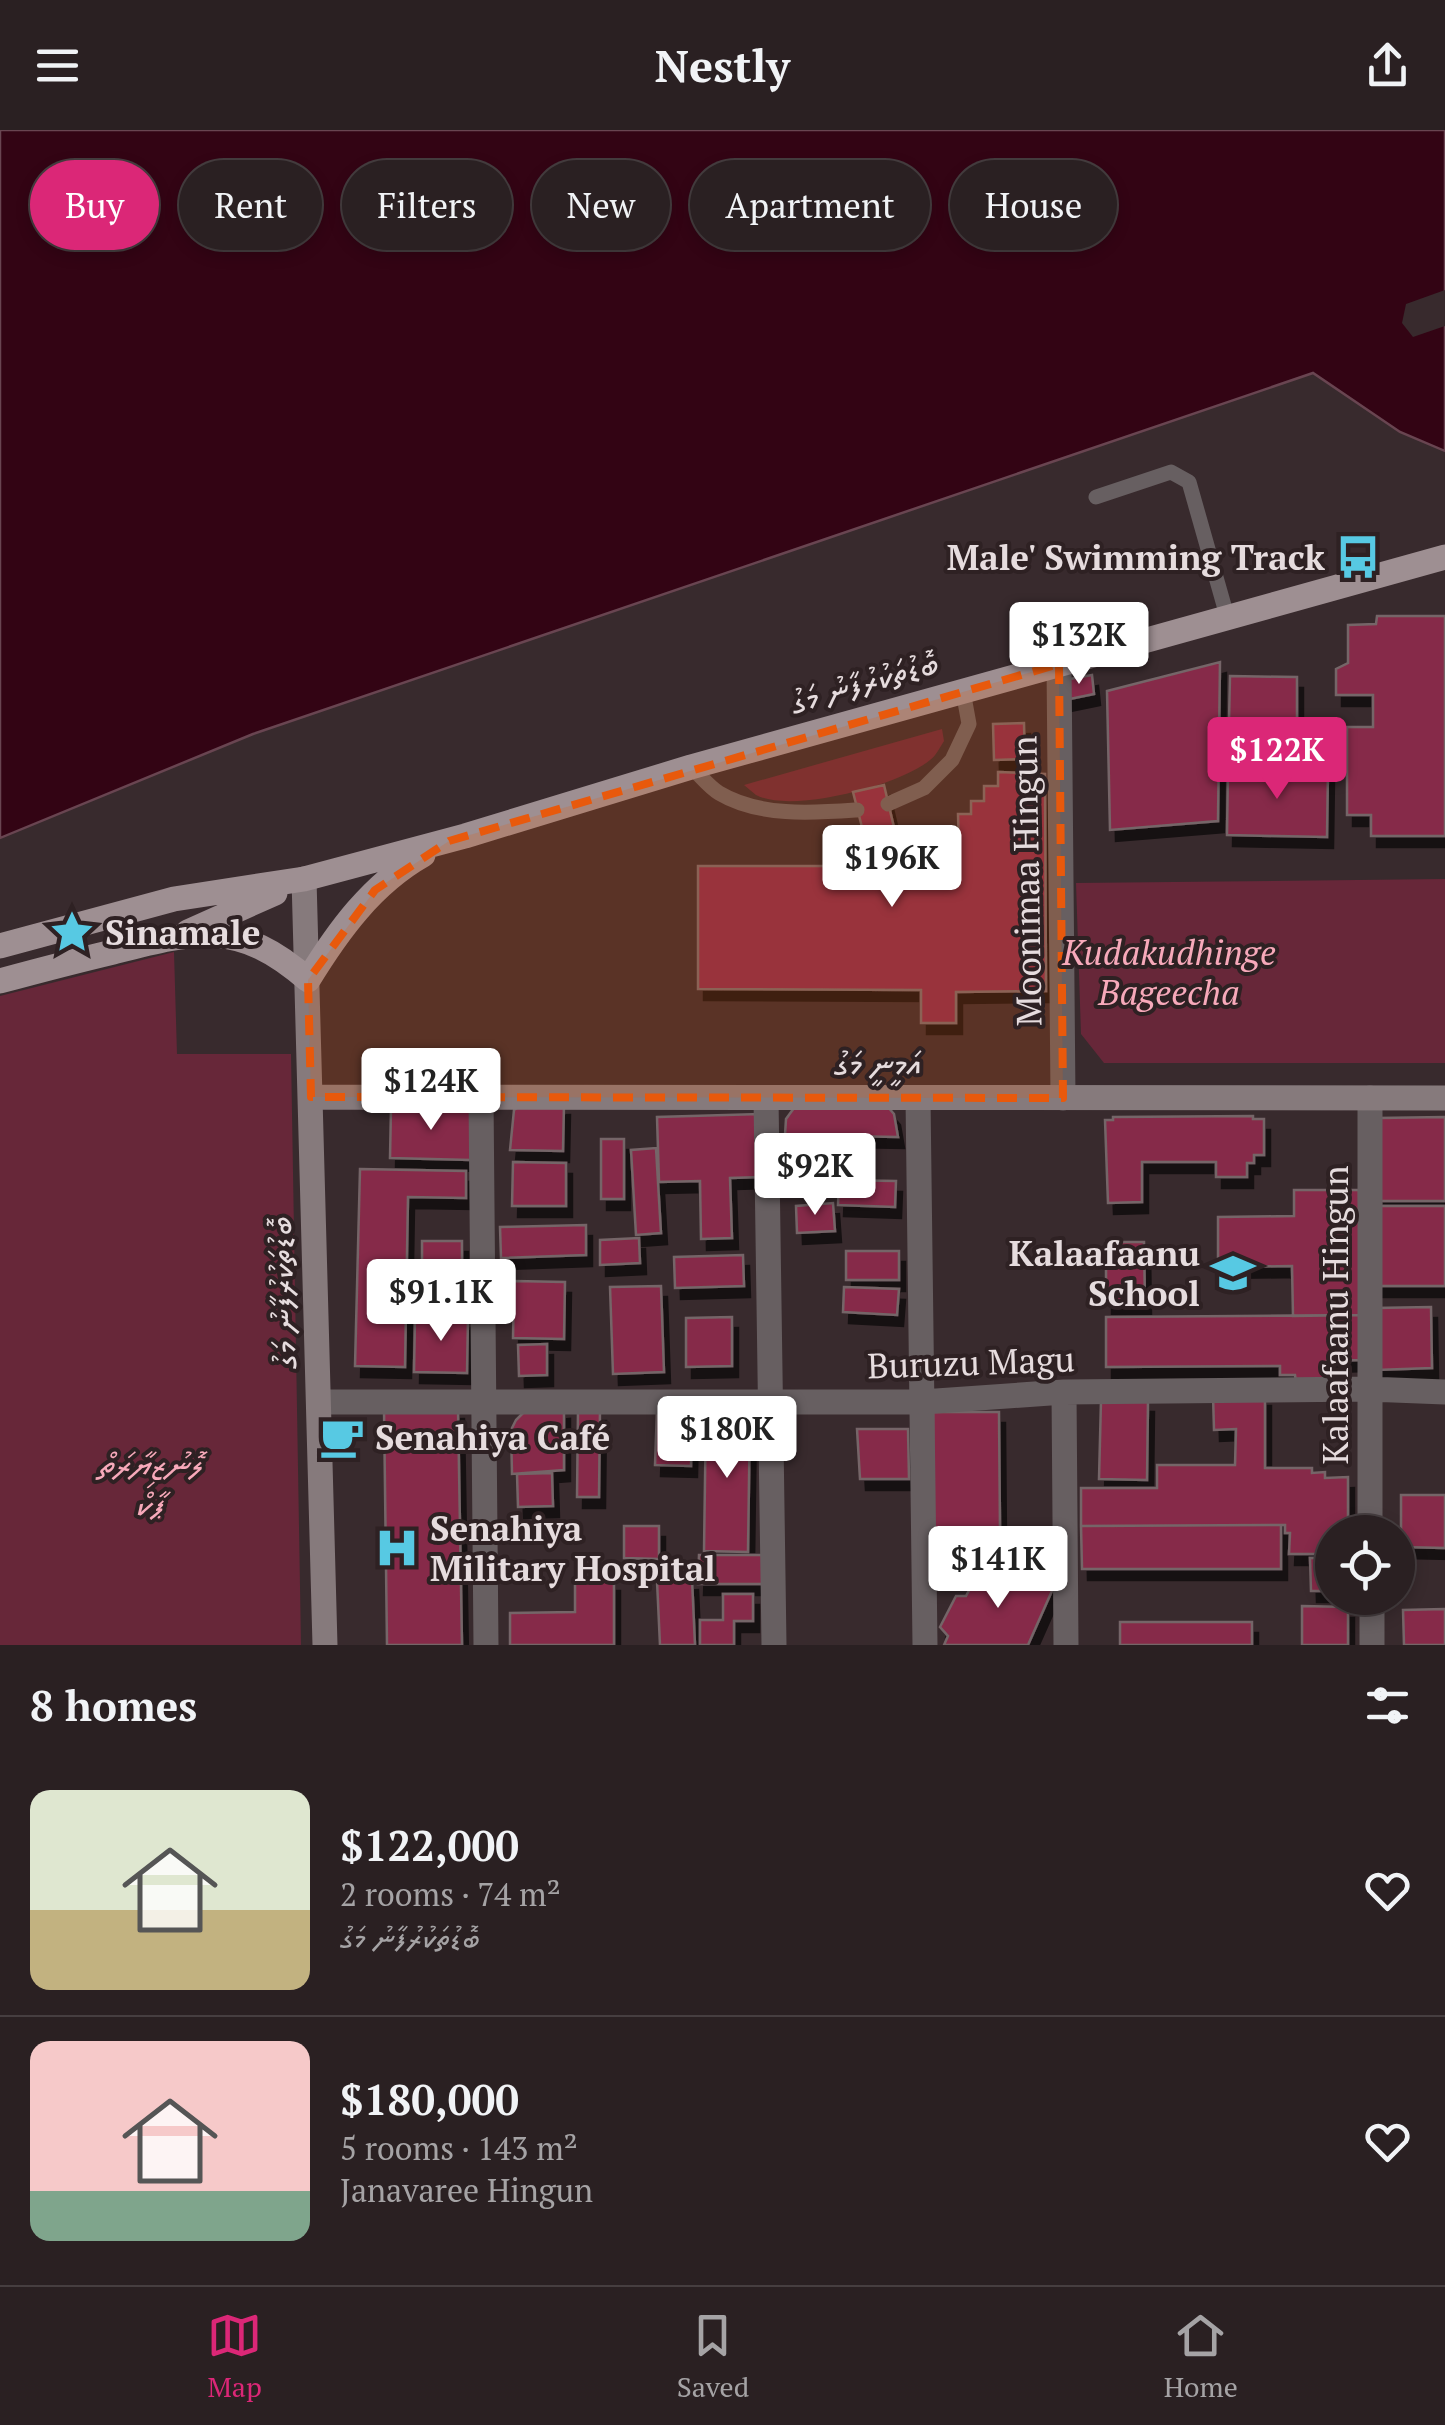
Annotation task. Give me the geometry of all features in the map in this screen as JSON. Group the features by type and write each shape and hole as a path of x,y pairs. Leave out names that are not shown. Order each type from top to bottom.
{"main road":[{"name":"ބޮޑުތަކުރުފާނު މަގު","path":"10,943 174,900 304,880 690,767 1445,557"},
{"path":"0,981 184,934 238,938 289,963 308,980 351,915 376,890 406,864 449,840"},
{"name":"ބޮޑުތަކުރުފާނު މަގު","path":"184,934 304,880"}],"street":[{"name":"Moonimaa Hingun","path":"1059,664 1063,1098"},
{"name":"ބޮޑުތަކުރުފާނު މަގު","path":"304,880 326,1645"},
{"name":"އަމީނީ މަގު","path":"311,1097 1445,1098"},
{"path":"481,1097 486,1645"},
{"path":"766,1098 774,1645"},
{"path":"918,1098 925,1645"},
{"name":"Kalaafaanu Hingun","path":"1370,1098 1370,1515"},
{"path":"1064,1392 1066,1645"},
{"name":"Buruzu Magu","path":"320,1402 922,1402 1064,1392 1445,1392"},
{"path":"1372,1615 1372,1645"}],"lane":[{"path":"1096,496 1171,472 1189,482 1227,616"},
{"path":"888,804 924,788 952,760 969,724 963,690"},
{"path":"690,767 720,793 764,809 814,813 858,810"}],"highlighted area":[{"path":"1059,664 1063,1098 311,1097 308,980 375,890 449,841"}],"green space":[{"path":"942,729 944,741 932,758 896,779 871,787 794,801 756,795 744,785"},
{"name":"Kudakudhinge Bageecha","path":"1445,879 1445,1063 1104,1063 1081,1034 1076,883"},
{"name":"ލޮނުޒިޔާރަތް ޕާކް","path":"174,952 177,1054 291,1054 301,1645 0,1645 0,996"}],"shaded area":[{"path":"0,130 1445,130 1445,451 1400,432 1313,373 253,734 0,838"}],"pier":[{"path":"1445,290 1445,326 1413,337 1402,323 1406,304"}],"building":[{"path":"1377,616 1445,616 1445,836 1371,836 1371,815 1347,815 1347,727 1373,727 1373,695 1336,695 1336,669 1348,663 1348,625 1376,624"},
{"path":"1220,662 1218,821 1110,830 1107,691"},
{"path":"1092,675 1094,694 1065,700 1064,680"},
{"path":"1230,676 1297,677 1297,723 1229,722"},
{"path":"1024,723 1025,759 994,760 993,724"},
{"path":"1228,767 1328,769 1327,837 1227,835"},
{"path":"998,772 1045,774 1046,991 956,992 956,1023 921,1023 921,990 698,989 698,866 832,866 866,843 853,792 884,785 896,836 942,852 959,852 958,814 971,814 971,801 984,801 984,786 998,786"},
{"path":"881,1099 894,1114 898,1137 785,1135 786,1119 794,1108"},
{"path":"564,1104 563,1151 510,1150 514,1110 521,1105"},
{"path":"391,1107 472,1108 471,1160 390,1158"},
{"path":"760,1114 762,1177 730,1178 732,1238 701,1239 700,1181 659,1182 657,1117"},
{"path":"1253,1116 1264,1119 1264,1155 1254,1155 1254,1163 1247,1163 1247,1177 1216,1177 1216,1162 1142,1162 1142,1202 1108,1203 1105,1120"},
{"path":"1445,1117 1445,1201 1378,1201 1378,1118"},
{"path":"601,1139 624,1139 624,1199 601,1199"},
{"path":"656,1148 661,1233 636,1235 631,1150"},
{"path":"513,1162 566,1163 566,1206 512,1206"},
{"path":"360,1169 466,1171 466,1198 408,1197 405,1367 355,1366"},
{"path":"839,1180 896,1181 895,1207 838,1205"},
{"path":"1294,1190 1359,1190 1360,1315 1293,1316 1292,1266 1218,1267 1218,1217 1294,1216"},
{"path":"833,1203 835,1231 797,1233 796,1206"},
{"path":"1376,1206 1445,1206 1445,1286 1376,1286"},
{"path":"586,1225 586,1255 501,1258 500,1227"},
{"path":"639,1238 640,1263 600,1265 600,1240"},
{"path":"422,1241 462,1241 462,1267 422,1266"},
{"path":"1106,1242 1144,1242 1145,1303 1106,1303"},
{"path":"846,1251 899,1251 899,1280 846,1280"},
{"path":"743,1255 744,1286 675,1288 674,1257"},
{"path":"514,1281 565,1282 564,1339 513,1338"},
{"path":"442,1282 461,1282 461,1299 442,1299"},
{"path":"661,1286 664,1372 613,1374 610,1287"},
{"path":"844,1287 899,1289 897,1315 843,1312"},
{"path":"1431,1307 1432,1368 1376,1370 1374,1308"},
{"path":"1360,1315 1361,1360 1327,1361 1327,1382 1296,1382 1295,1375 1280,1375 1280,1366 1106,1367 1106,1317"},
{"path":"415,1316 468,1317 467,1373 414,1372"},
{"path":"732,1317 732,1366 686,1367 686,1318"},
{"path":"547,1344 547,1375 519,1376 518,1345"},
{"path":"1213,1395 1265,1395 1265,1468 1312,1468 1312,1473 1325,1472 1325,1478 1348,1477 1348,1515 1315,1515 1315,1554 1289,1554 1290,1533 1285,1533 1285,1525 1081,1526 1081,1488 1157,1488 1157,1465 1235,1465 1236,1429 1214,1430"},
{"path":"1101,1400 1148,1401 1147,1480 1099,1479"},
{"path":"458,1408 462,1645 387,1645 384,1409"},
{"path":"564,1408 564,1470 512,1474 511,1430 516,1420 524,1412"},
{"path":"657,1409 692,1410 691,1466 655,1465"},
{"path":"578,1410 600,1410 599,1497 577,1497"},
{"path":"706,1410 750,1411 748,1552 704,1551"},
{"path":"933,1412 999,1412 1000,1529 1057,1528 1056,1571 933,1576"},
{"path":"857,1429 908,1429 909,1479 860,1479"},
{"path":"552,1473 553,1506 518,1507 517,1474"},
{"path":"1401,1495 1445,1495 1445,1548 1415,1547 1415,1515 1401,1515"},
{"path":"1281,1525 1281,1569 1082,1569 1081,1526"},
{"path":"624,1526 659,1526 659,1559 624,1558"},
{"path":"699,1555 765,1555 765,1584 698,1584"},
{"path":"1310,1558 1315,1558 1315,1591 1311,1591"},
{"path":"1059,1575 1028,1645 944,1645 948,1636 940,1627 956,1596 966,1596 975,1579"},
{"path":"692,1579 695,1645 660,1645 657,1581"},
{"path":"575,1580 614,1580 614,1645 510,1645 510,1613 575,1612"},
{"path":"723,1594 753,1594 753,1621 734,1621 734,1645 700,1645 700,1620 723,1620"},
{"path":"1302,1606 1315,1606 1315,1615 1348,1615 1348,1645 1302,1645"},
{"path":"1445,1609 1445,1645 1404,1645 1403,1615 1415,1615 1415,1610"},
{"path":"1120,1622 1252,1622 1252,1645 1120,1645"}],"place":[{"name":"Male' Swimming Track","path":"1358,557"},
{"name":"Sinamale","path":"72,932"},
{"name":"Kalaafaanu School","path":"1233,1273"},
{"name":"Senahiya Café","path":"342,1437"},
{"name":"Senahiya Military Hospital","path":"397,1548"}]}
